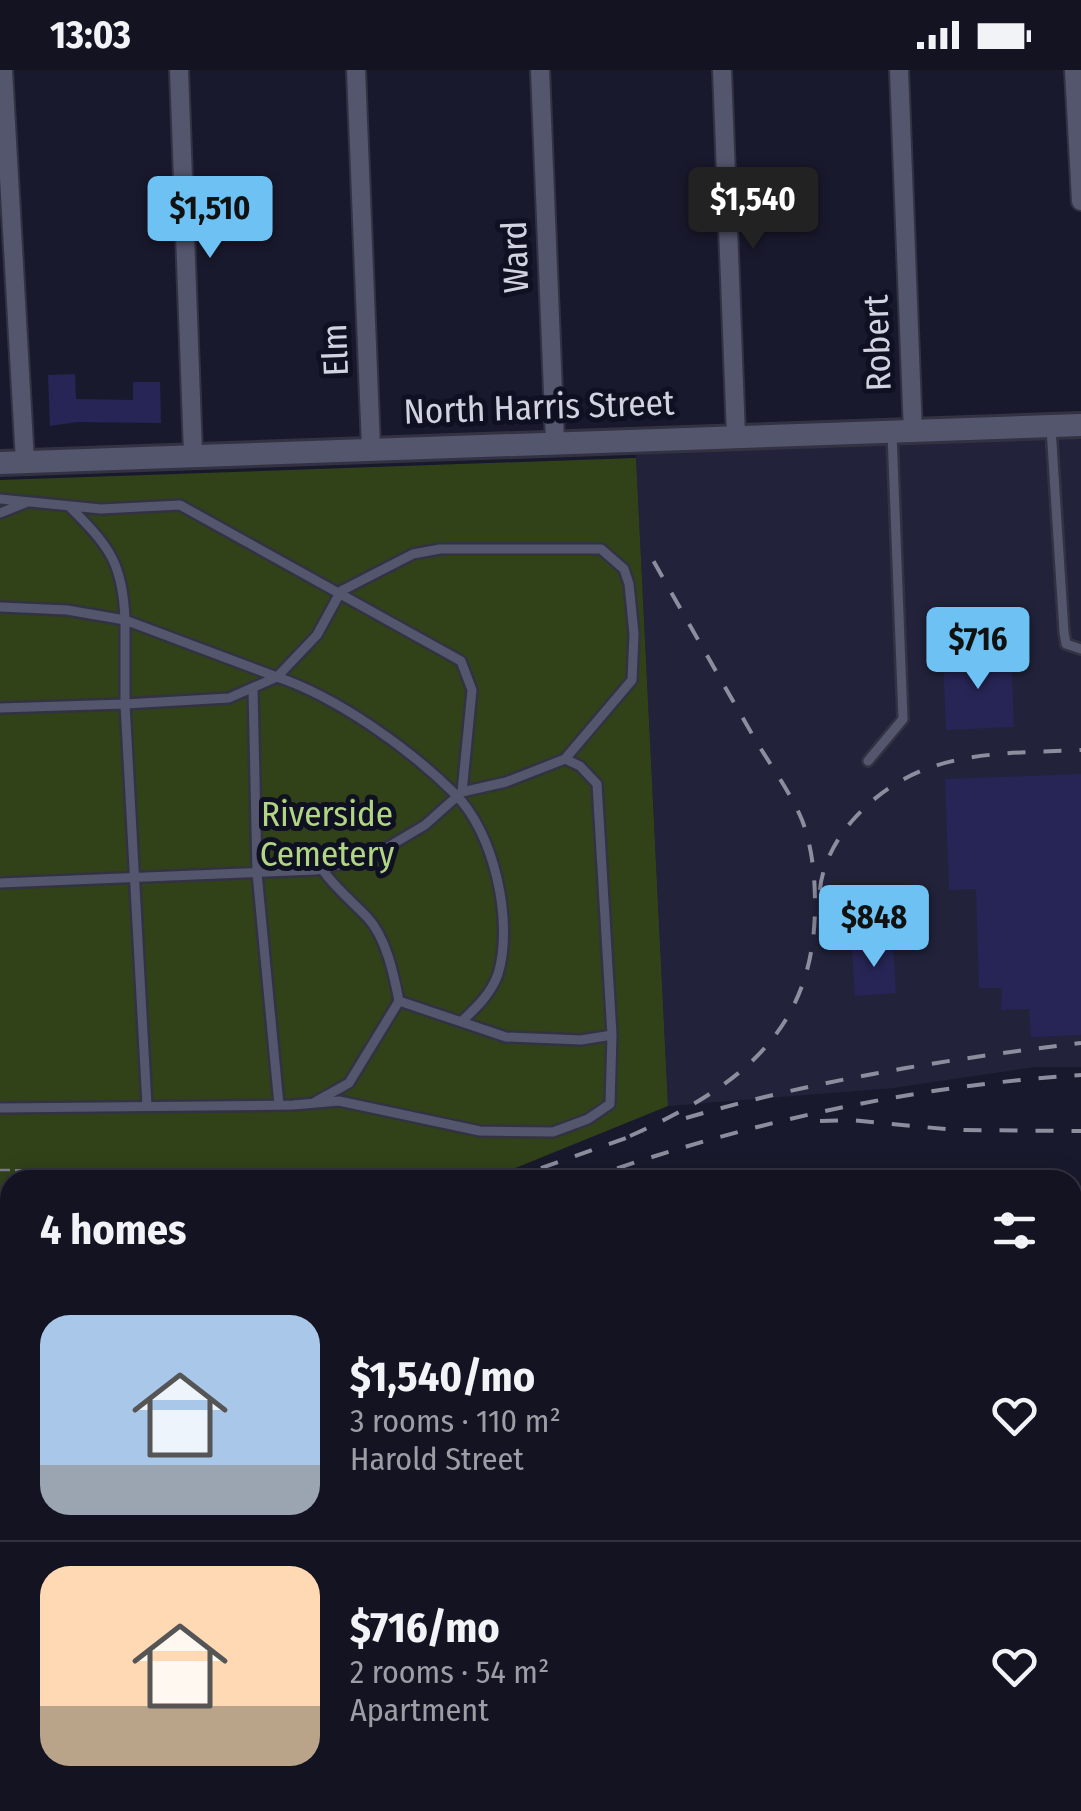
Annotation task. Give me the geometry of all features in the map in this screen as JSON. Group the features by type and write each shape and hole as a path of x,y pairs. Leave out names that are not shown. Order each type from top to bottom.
{"street":[{"path":"3,70 25,462"},
{"path":"179,70 193,453"},
{"name":"Elm","path":"356,70 371,447"},
{"name":"Ward","path":"540,70 554,442"},
{"path":"722,70 736,436"},
{"name":"Robert","path":"899,70 903,433"},
{"path":"1074,70 1081,201"},
{"name":"North Harris Street","path":"0,462 1081,425"}],"lane":[{"path":"1050,426 1064,632 1066,644 1081,649"},
{"path":"868,761 903,719 903,433"},
{"path":"0,499 101,509 180,506 461,661 472,690 460,794"},
{"path":"0,513 28,502"},
{"path":"68,506 112,551 123,588 132,878 146,1106"},
{"path":"0,708 206,702 252,690 276,677 316,635 341,592 413,554 440,550 601,549 624,570 629,584 634,634 632,680 565,759 506,782 460,794 425,825 371,857 322,869 0,883"},
{"path":"0,607 67,610 126,620 303,686 350,714 460,794 484,839 503,908 498,974 483,1002 461,1022"},
{"path":"252,690 257,873 280,1104"},
{"path":"0,1108 339,1100 480,1132 553,1132 588,1119 610,1104 612,1035 597,784 580,766 565,759"},
{"path":"313,1103 349,1082 399,1001 390,962 373,927 322,869"},
{"path":"399,1001 492,1034 537,1040 612,1035"}],"shaded area":[{"path":"1081,422 1081,1067 1034,1067 893,1088 668,1106 636,458 640,440"}],"green space":[{"name":"Riverside Cemetery","path":"636,458 668,1106 511,1170 0,1170 0,480"}],"building":[{"path":"75,374 76,399 133,400 133,382 160,382 161,423 77,422 50,426 48,375"},
{"path":"1011,655 1014,727 946,730 943,657"},
{"path":"1081,774 1081,1035 1031,1037 1029,1009 1001,1010 1002,988 979,988 976,889 949,890 945,779"},
{"path":"893,945 896,993 855,996 852,947"}],"railway":[{"path":"630,1136 704,1097 763,1050 785,1021 802,987 812,948 815,903 811,851 797,809 650,555"},
{"path":"820,890 827,862 846,828 876,797 902,780 929,768 986,755 1081,750"},
{"path":"686,1118 882,1072 1081,1043"},
{"path":"614,1170 705,1141 829,1110 954,1088 1081,1075"},
{"path":"820,1121 851,1120 955,1130 1081,1131"},
{"path":"535,1170 643,1132"}]}
